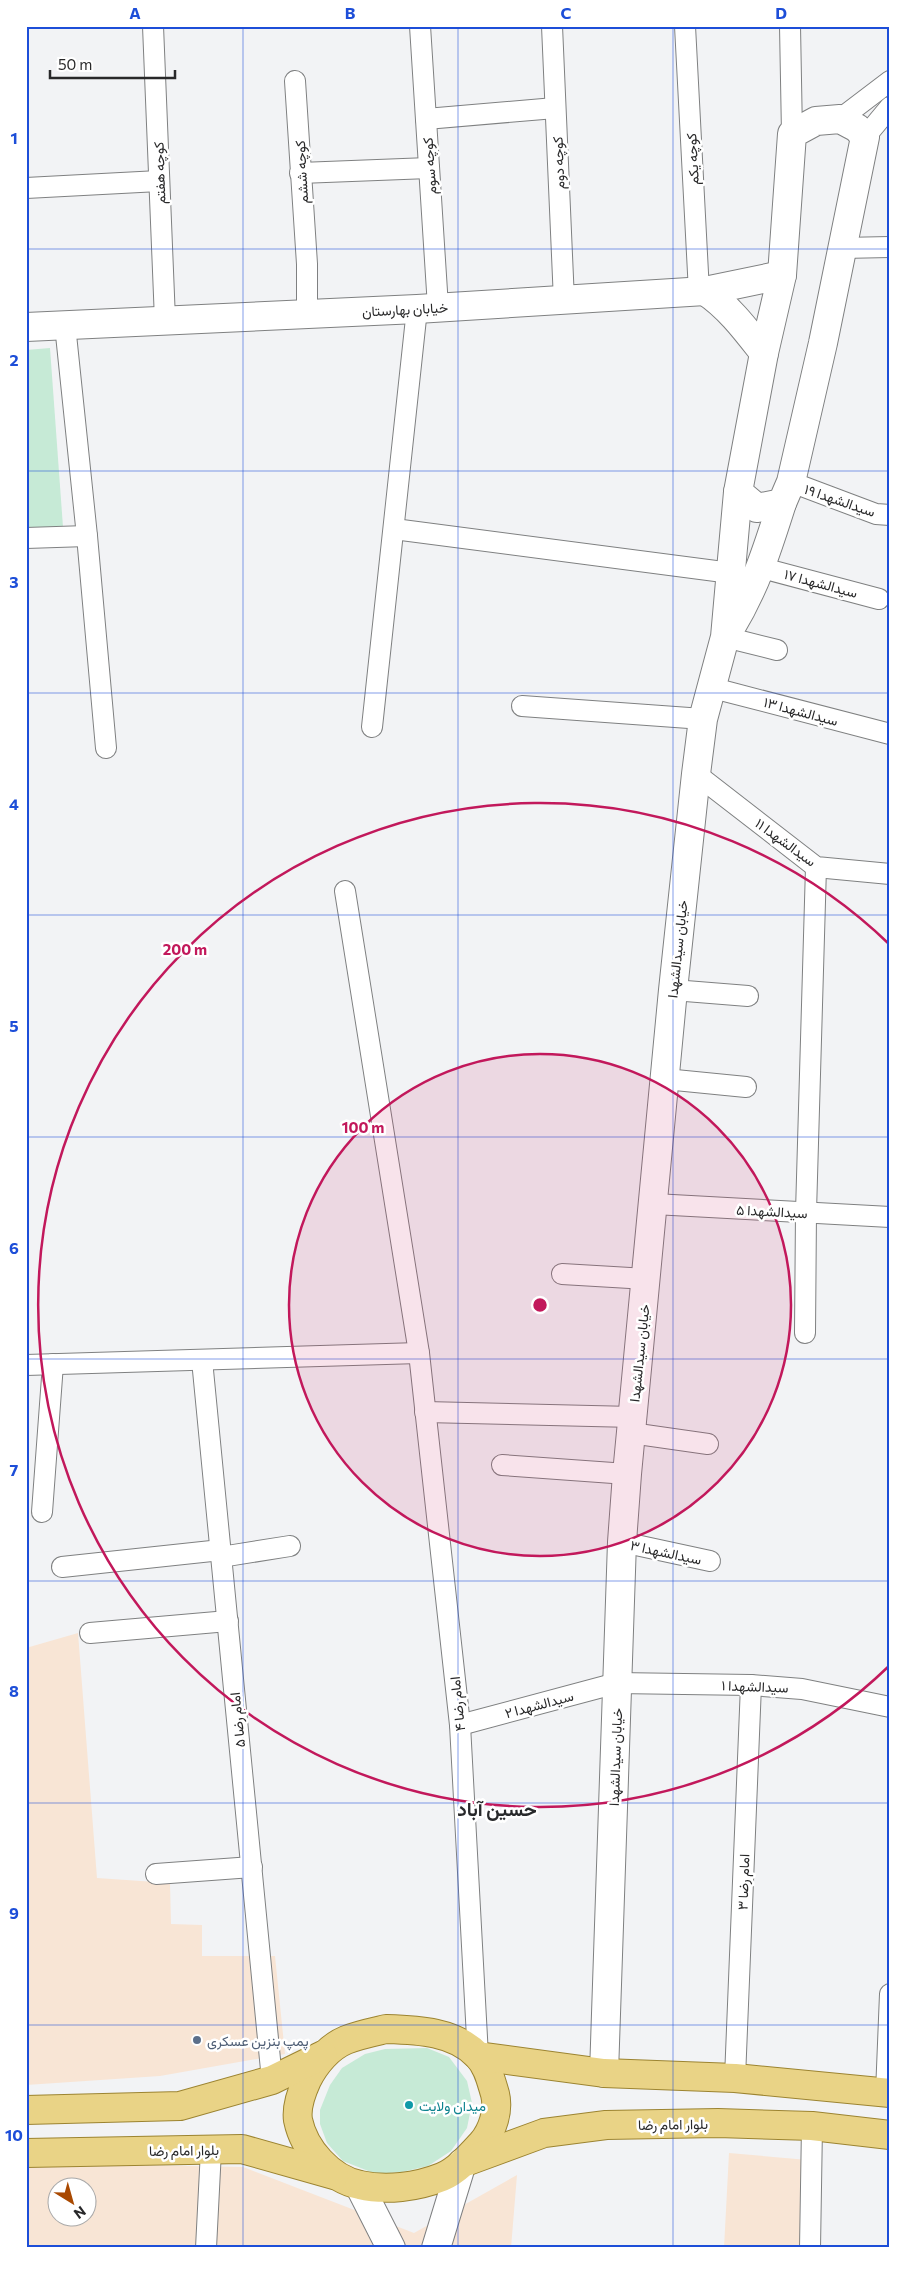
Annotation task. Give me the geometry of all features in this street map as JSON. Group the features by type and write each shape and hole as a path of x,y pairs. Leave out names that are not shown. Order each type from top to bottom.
{"main road":[{"path":"26,2110 180,2106 242,2091 272,2080 326,2053 345,2040 386,2029 429,2032 448,2037 478,2056 604,2073 735,2078 888,2093"},
{"path":"326,2053 311,2071 301,2094 298,2118 306,2142 320,2162 349,2181 402,2188 443,2176 462,2163 484,2141 493,2125 496,2100 490,2075 478,2056"},
{"name":"بلوار امام رضا","path":"462,2163 544,2133 606,2125 718,2124 812,2126 890,2135"},
{"name":"بلوار امام رضا","path":"26,2153 242,2149 349,2181"}],"street":[{"name":"کوچه هفتم","path":"153,26 165,320"},
{"name":"کوچه سوم","path":"372,727 394,530 428,308 429,168 420,26"},
{"name":"کوچه دوم","path":"552,26 564,301"},
{"name":"کوچه یکم","path":"685,26 702,292"},
{"path":"725,637 738,492 764,352 782,275 792,134 790,26"},
{"name":"کوچه ششم","path":"296,81 300,173 307,264 307,314"},
{"path":"792,134 816,121 840,119 890,81"},
{"path":"725,637 747,601 762,568 787,492 823,343 865,137 890,107"},
{"path":"426,119 556,108"},
{"path":"840,119 857,128 865,137"},
{"path":"300,173 429,168"},
{"path":"26,188 159,182"},
{"path":"842,248 890,246"},
{"name":"خیابان بهارستان","path":"26,327 564,301 702,292 782,275"},
{"path":"702,292 718,300 730,311 764,352"},
{"path":"65,325 87,536 106,748"},
{"path":"738,492 757,508 787,492"},
{"name":"سیدالشهدا ۱۹","path":"787,492 876,514 890,515"},
{"path":"394,530 731,572"},
{"path":"26,538 87,536"},
{"name":"سیدالشهدا ۱۷","path":"762,568 879,599"},
{"path":"725,637 777,650"},
{"name":"خیابان سیدالشهدا","path":"604,2073 622,1542 627,1474 673,990 696,774 703,719 713,688 725,637"},
{"name":"سیدالشهدا ۱۳","path":"713,688 890,734"},
{"path":"522,706 703,719"},
{"name":"سیدالشهدا ۱۱","path":"696,774 816,867 890,874"},
{"path":"804,1333 816,867"},
{"name":"امام رضا ۴","path":"345,891 418,1353 425,1412 460,1725 478,2056"},
{"path":"673,990 748,996"},
{"path":"665,1079 746,1087"},
{"name":"سیدالشهدا ۵","path":"654,1204 890,1217"},
{"path":"562,1274 647,1279"},
{"path":"26,1365 418,1353"},
{"name":"امام رضا ۵","path":"202,1360 272,2080"},
{"path":"42,1512 53,1364"},
{"path":"425,1412 632,1425 708,1444"},
{"path":"502,1465 627,1474"},
{"name":"سیدالشهدا ۳","path":"622,1542 710,1561"},
{"path":"62,1567 290,1546"},
{"path":"90,1633 228,1621"},
{"name":"سیدالشهدا ۲","path":"460,1725 617,1683"},
{"name":"سیدالشهدا ۱","path":"617,1683 751,1685 802,1688 890,1707"},
{"name":"امام رضا ۳","path":"735,2078 751,1685"},
{"path":"156,1874 252,1867"},
{"path":"888,2093 890,1994"},
{"path":"810,2248 812,2126"},
{"path":"206,2248 211,2150"},
{"path":"436,2248 462,2163"},
{"path":"349,2181 391,2248"}],"shaded area":[{"path":"78,1633 97,1878 170,1883 171,1924 202,1925 202,1956 275,1956 285,2054 160,2076 26,2085 26,1648"},
{"path":"729,2153 808,2160 810,2248 724,2248"},
{"path":"26,2163 243,2167 414,2233 517,2175 511,2248 26,2248"}],"green space":[{"path":"50,348 63,527 26,527 26,350"},
{"path":"427,2048 449,2057 467,2081 472,2103 467,2128 451,2151 428,2166 402,2172 376,2174 343,2161 327,2143 320,2124 320,2110 330,2085 342,2068 365,2054 385,2049"}],"place":[{"name":"پمپ بنزین عسکری","path":"197,2040"},
{"name":"میدان ولایت","path":"409,2105"}],"district":[{"name":"حسین آباد","path":"497,1808"}]}
